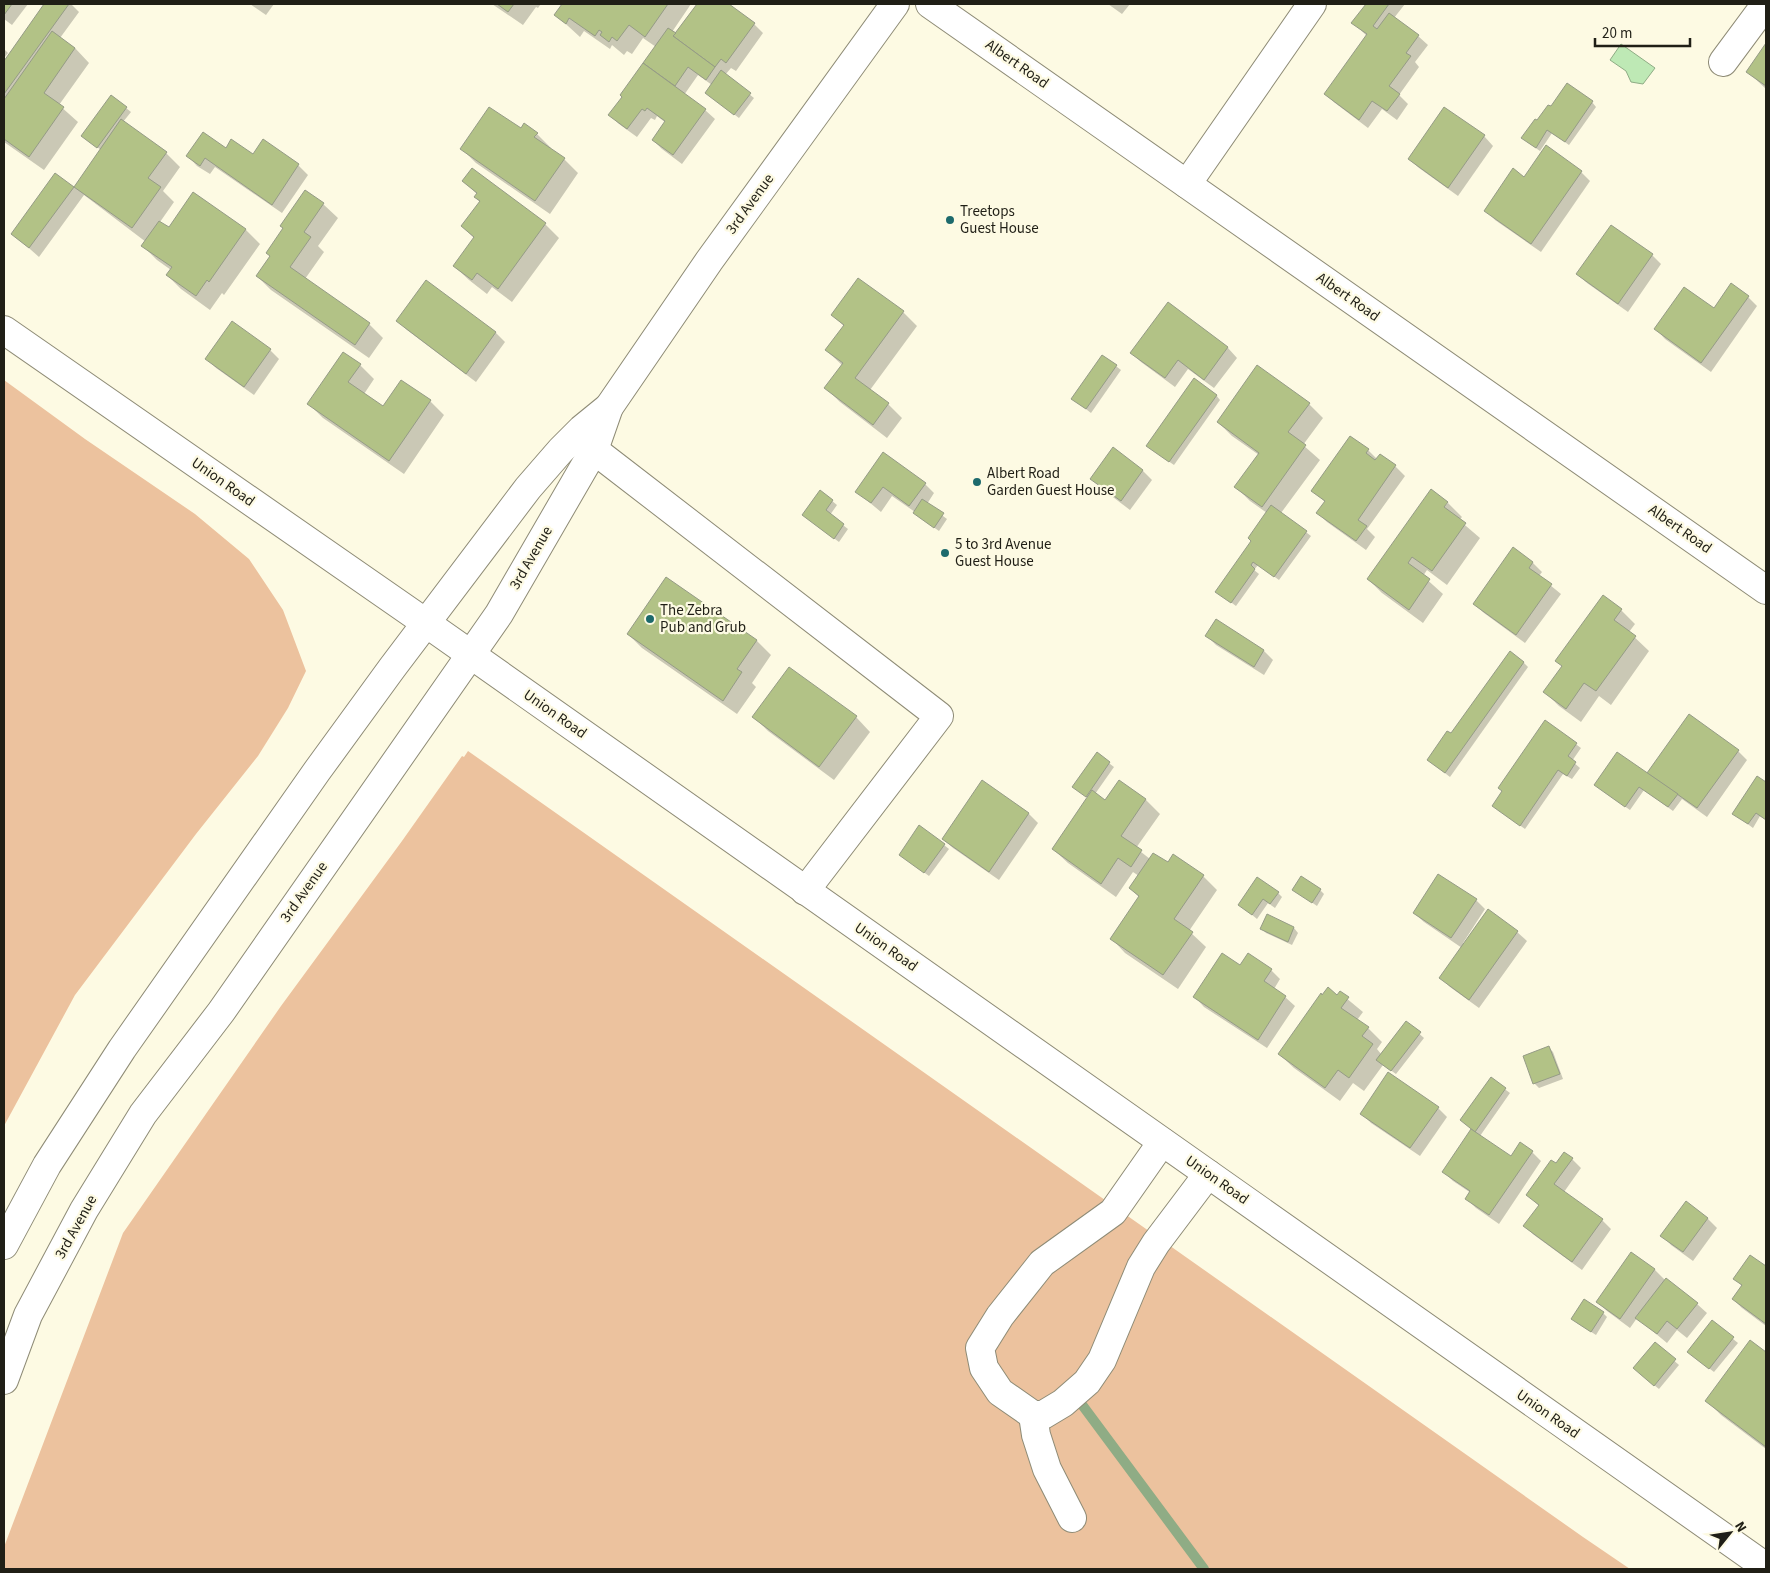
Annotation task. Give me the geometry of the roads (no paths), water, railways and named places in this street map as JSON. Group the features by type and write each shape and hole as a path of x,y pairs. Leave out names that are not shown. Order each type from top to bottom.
{"street":[{"name":"3rd Avenue","path":"4,1380 28,1314 84,1210 143,1114 221,1012 499,614 594,450 609,407 709,261 895,4"},
{"name":"Albert Road","path":"930,4 1766,590"},
{"path":"1187,184 1312,4"},
{"path":"1722,62 1766,4"},
{"name":"Union Road","path":"4,330 426,623 1766,1567"},
{"name":"3rd Avenue","path":"4,1245 47,1166 122,1049 317,772 426,623 534,482 582,429 609,407"},
{"path":"594,450 939,716 806,891"},
{"path":"1162,1142 1113,1212 1042,1263 1000,1316 980,1348 984,1368 1000,1392 1033,1415 1043,1415 1063,1403 1086,1382 1102,1360 1141,1267 1156,1243 1208,1174"},
{"path":"1033,1415 1036,1435 1047,1469 1072,1518"}],"waterway":[{"path":"1080,1402 1204,1569"}],"place":[{"name":"Treetops Guest House","path":"950,220"},
{"name":"Albert Road Garden Guest House","path":"977,482"},
{"name":"5 to 3rd Avenue Guest House","path":"945,553"},
{"name":"The Zebra Pub and Grub","path":"650,619"}]}
